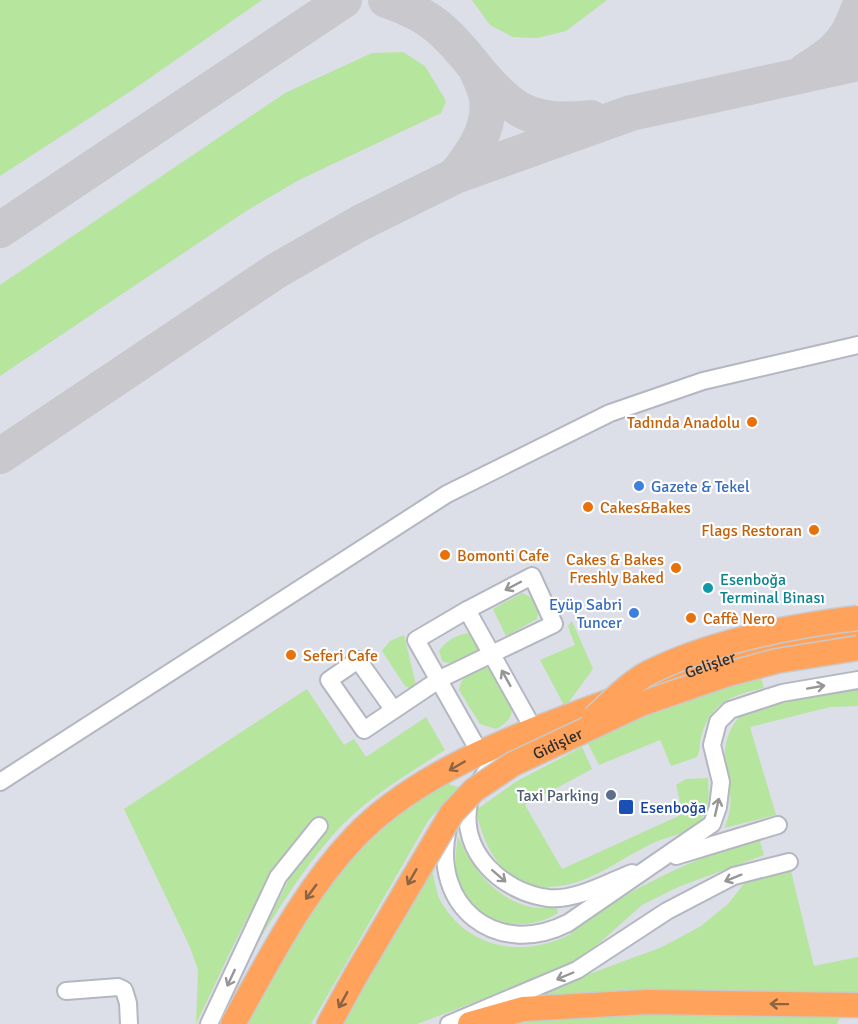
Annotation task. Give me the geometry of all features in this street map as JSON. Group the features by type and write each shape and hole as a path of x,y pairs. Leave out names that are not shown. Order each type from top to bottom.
{"highway":[{"path":"552,747 589,722 629,686 650,672 706,651 771,633 858,618"},
{"name":"Gelişler","path":"233,1024 306,898 354,837 383,810 480,753 509,739 568,717 730,658 817,639 858,634"},
{"name":"Gidişler","path":"329,1024 452,813 474,790 513,764 641,704 725,675 777,661 858,648"},
{"path":"470,1024 523,1010 648,1002 858,1005"}],"lane":[{"path":"0,782 447,494 609,413 703,381 858,345"},
{"path":"393,709 440,679 554,624 532,576 416,640 440,679 480,753"},
{"path":"467,610 534,730"},
{"path":"452,813 444,857 452,890 464,910 494,930 512,935 532,936 551,932 662,860 712,824 718,807 721,782 712,745 718,722 730,710 782,693 858,680"},
{"path":"509,739 470,801 466,829 481,861 507,884 549,898 578,894 662,860 778,825"},
{"path":"209,1024 278,877 319,826"},
{"path":"449,1024 577,970 667,911 734,876 789,862"},
{"path":"66,991 118,987 124,990 128,1003 129,1024"}],"shaded area":[{"path":"0,0 858,0 858,1024 0,1024"}],"green space":[{"path":"0,0 262,0 134,89 0,176"},
{"path":"472,0 607,0 566,31 537,38 513,37 490,25"},
{"path":"403,52 425,66 446,101 441,113 299,180 246,211 0,376 0,285 285,93 372,53"},
{"path":"522,593 534,599 539,608 537,619 506,636 493,609"},
{"path":"572,621 593,669 565,707 540,660 575,645 568,626"},
{"path":"468,633 476,636 480,642 478,650 456,662 442,661 439,651 442,647 459,635"},
{"path":"404,635 416,685 412,689 405,686 382,651 390,641"},
{"path":"485,667 491,669 507,694 512,709 511,716 506,723 496,729 480,724 459,690 468,674"},
{"path":"760,674 764,688 734,697 711,714 702,734 697,757 671,766 660,740 599,765 585,738 618,721"},
{"path":"307,689 344,745 354,739 366,757 426,717 445,750 385,789 344,823 301,875 256,945 291,875 325,832 312,819 294,842 262,892 196,1024 198,970 190,947 124,809"},
{"path":"858,689 858,706 830,707 750,727 776,815 724,828 730,810 726,745 729,734 738,719 752,710 781,702"},
{"path":"582,747 592,769 525,805 562,869 683,814 676,785 686,779 708,778 705,813 696,824 684,832 649,845 598,874 580,881 559,886 540,886 524,882 510,874 488,847 476,810 517,781"},
{"path":"445,783 461,788 448,798 428,821 311,1024 239,1024 312,899 392,815"},
{"path":"458,836 473,865 495,889 523,905 539,908 556,907 558,913 535,922 509,924 485,916 475,909 462,892 457,876"},
{"path":"759,838 764,855 678,887 642,905 588,953 562,969 417,1024 337,1024 363,988 432,871 441,902 467,931 482,940 499,945 535,946 571,934 569,931 591,916 660,877 733,846"},
{"path":"790,867 814,966 858,957 858,996 522,999 662,947 701,926 728,904 743,885 758,874"},
{"path":"643,1011 834,1015 840,1017 837,1024 509,1024"}],"taxiway":[{"path":"0,230 344,0"},
{"path":"386,0 415,12 437,26 476,68"},
{"path":"805,71 824,59 838,46 849,31 858,10"},
{"path":"0,456 276,271 360,223 455,176 631,113 858,63"},
{"path":"455,176 474,150 486,121 486,95 476,68 501,95 525,112 553,119 591,118"}],"place":[{"name":"Tadında Anadolu","path":"752,422"},
{"name":"Gazete & Tekel","path":"639,486"},
{"name":"Cakes&Bakes","path":"588,507"},
{"name":"Flags Restoran","path":"814,530"},
{"name":"Bomonti Cafe","path":"445,555"},
{"name":"Cakes & Bakes Freshly Baked","path":"676,568"},
{"name":"Esenboğa Terminal Binası","path":"708,588"},
{"name":"Eyüp Sabri Tuncer","path":"634,613"},
{"name":"Caffè Nero","path":"691,618"},
{"name":"Seferi Cafe","path":"291,655"},
{"name":"Taxi Parking","path":"611,795"},
{"name":"Esenboğa","path":"626,807"}]}
